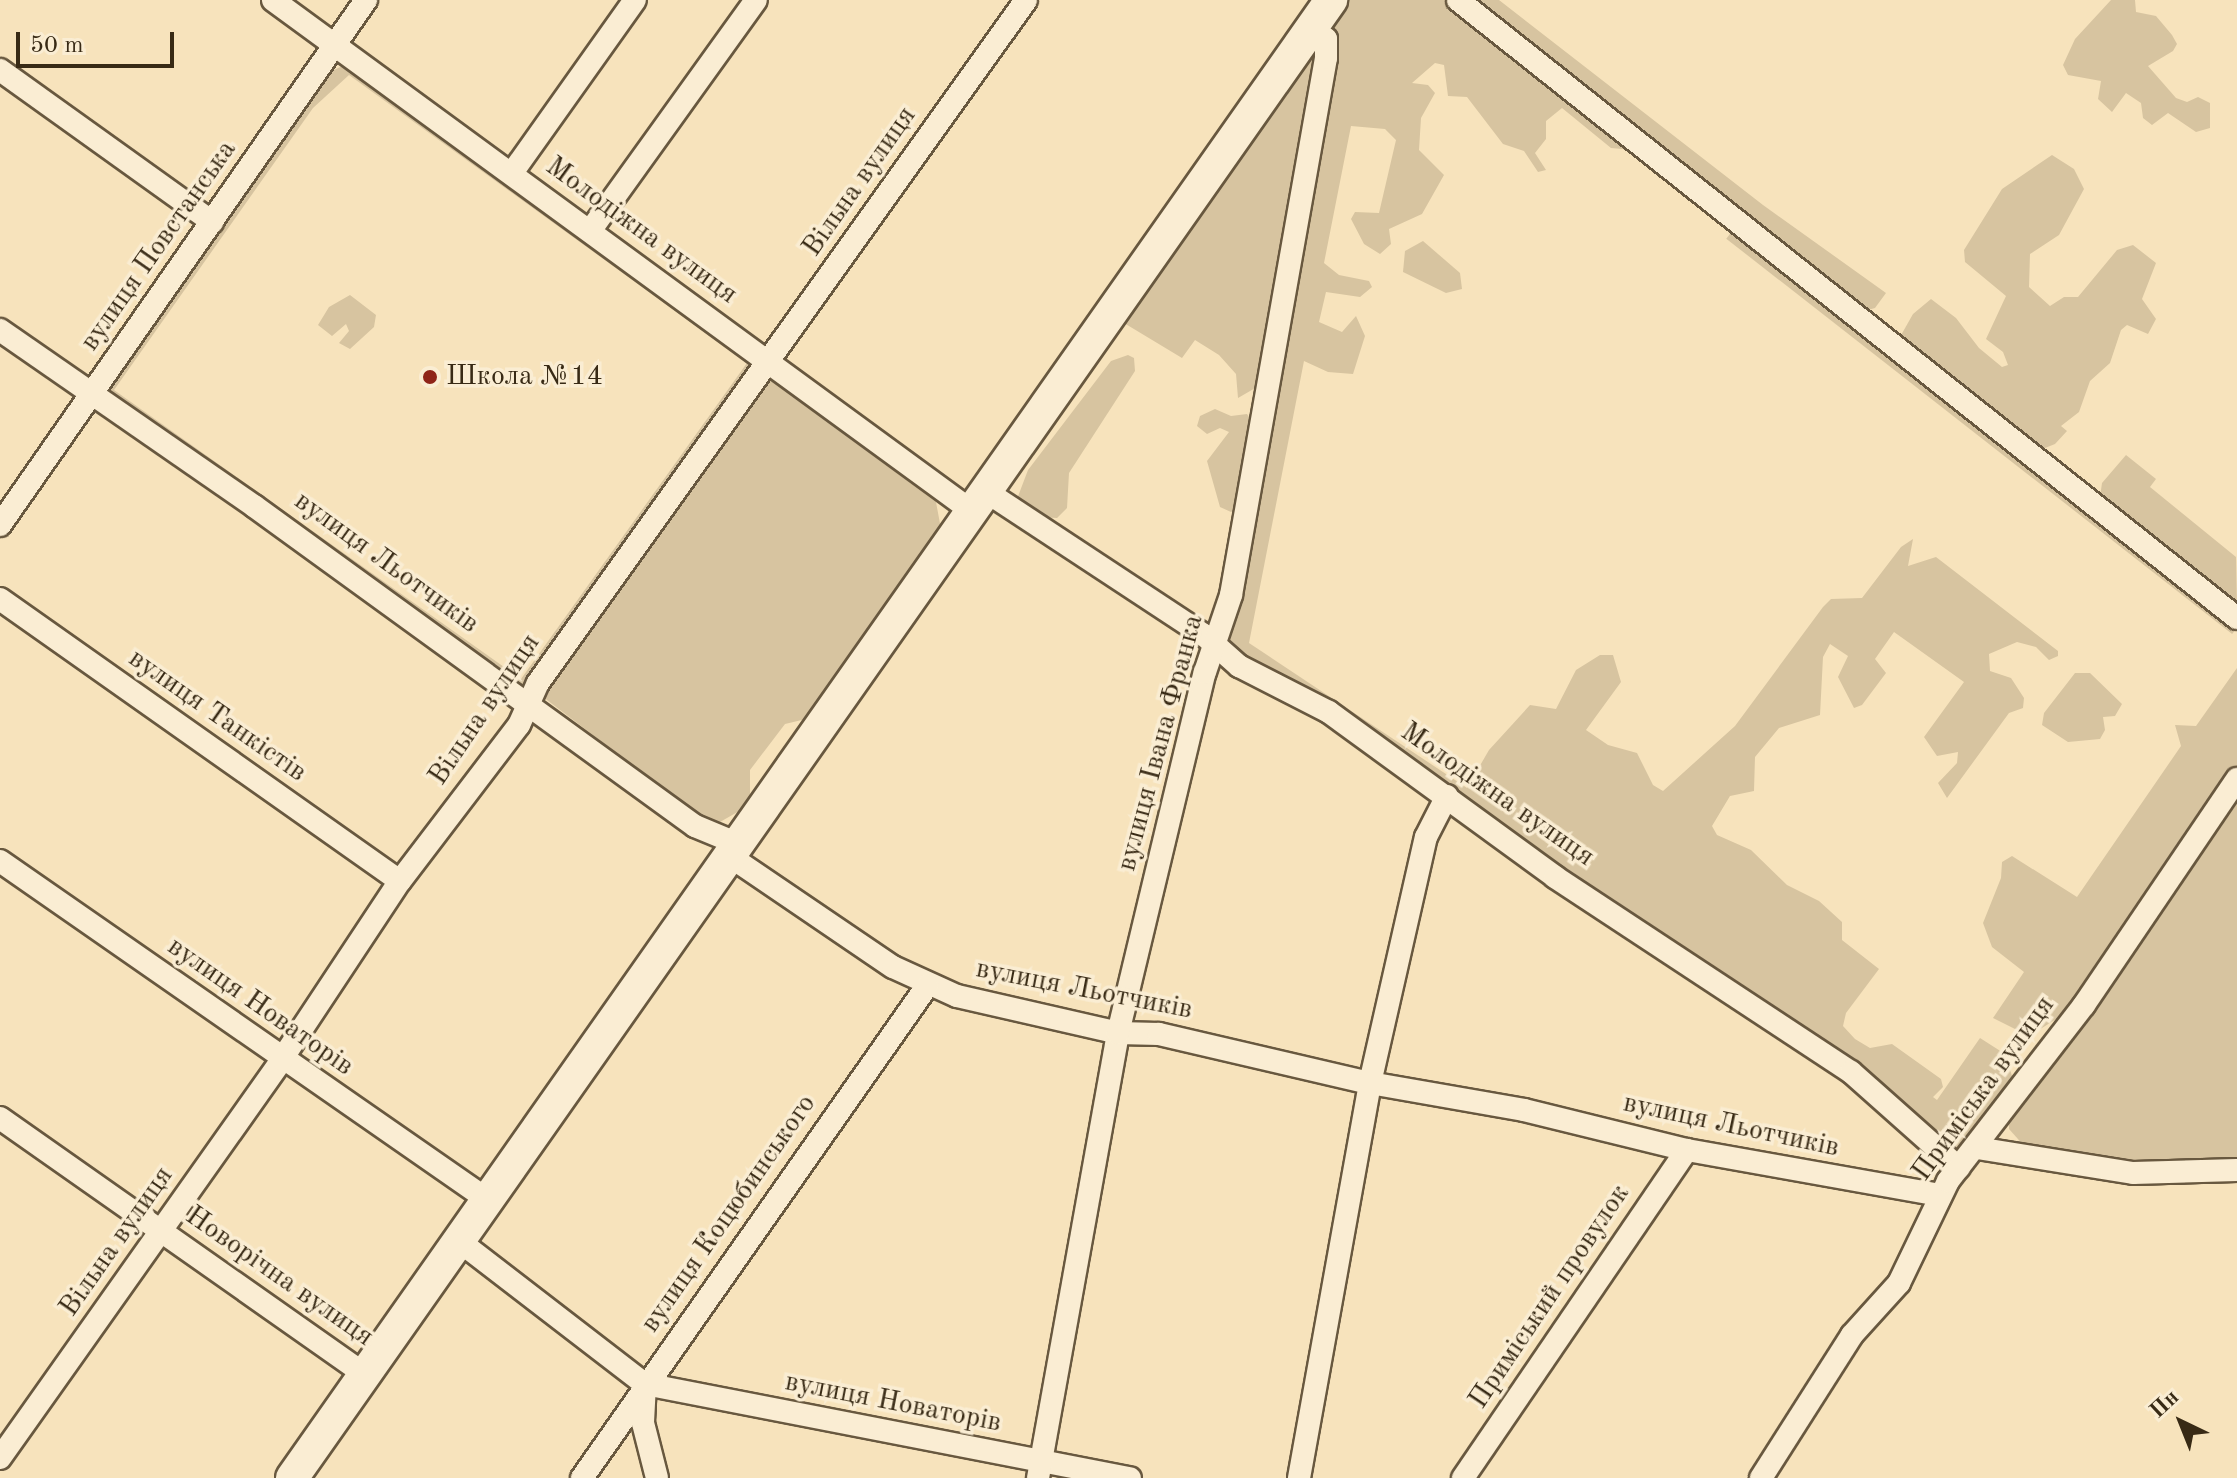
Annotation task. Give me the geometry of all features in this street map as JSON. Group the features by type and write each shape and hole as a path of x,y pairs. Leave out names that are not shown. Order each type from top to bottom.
{"street":[{"name":"Молодіжна вулиця","path":"273,0 769,362 980,502 1214,644 1239,666 1329,712 1555,877 1851,1072 1959,1168"},
{"name":"вулиця Повстанська","path":"0,525 366,0"},
{"path":"512,173 635,0"},
{"path":"590,231 756,0"},
{"name":"Вільна вулиця","path":"0,1458 282,1059 400,881 519,725 527,702 1026,0"},
{"path":"292,1478 1331,0"},
{"path":"1458,0 2237,618"},
{"name":"вулиця Івана Франка","path":"1040,1470 1118,1033 1214,644 1226,619 1326,58 1326,39 1311,28"},
{"path":"0,70 212,222"},
{"name":"вулиця Льотчиків","path":"0,330 527,702 695,826 927,986 1118,1033 1159,1034 1370,1083 1479,1101 1687,1150 1939,1195"},
{"name":"вулиця Танкістів","path":"0,599 400,881"},
{"name":"Приміська вулиця","path":"1761,1478 1852,1335 1899,1283 1928,1231 1939,1195 2084,1005 2237,779"},
{"path":"1299,1478 1370,1083 1426,837 1447,796"},
{"name":"вулиця Новаторів","path":"0,861 488,1200"},
{"name":"вулиця Коцюбинського","path":"582,1478 927,986"},
{"name":"Новорічна вулиця","path":"0,1118 365,1375"},
{"path":"1977,1148 2133,1173 2237,1170"},
{"name":"Приміський провулок","path":"1463,1478 1687,1150"},
{"path":"459,1241 645,1384 643,1423 657,1478"},
{"name":"вулиця Новаторів","path":"645,1384 1040,1470 1130,1478"}],"shaded area":[{"path":"1343,0 1444,0 1633,150 1611,148 1562,108 1546,121 1546,139 1535,153 1546,170 1538,172 1524,151 1503,144 1467,97 1448,96 1444,65 1435,63 1412,83 1428,85 1435,93 1421,118 1419,150 1444,175 1422,214 1389,229 1391,244 1380,254 1364,244 1351,219 1355,212 1379,213 1396,140 1385,129 1351,126 1324,263 1339,275 1369,281 1372,287 1360,297 1326,292 1319,322 1342,332 1356,316 1365,336 1353,374 1328,372 1304,361 1249,643 1467,788 1489,750 1530,705 1556,709 1576,670 1600,655 1613,655 1621,682 1586,730 1608,745 1637,753 1653,785 1663,791 1735,726 1823,607 1831,599 1862,598 1901,547 1913,539 1908,566 1936,557 2058,651 2058,656 2049,660 2036,647 2017,642 1989,654 1990,671 2011,678 2024,698 2023,708 2009,713 1947,798 1938,783 1957,763 1958,752 1937,756 1924,737 1964,682 1894,632 1875,659 1886,673 1862,705 1854,708 1838,677 1848,656 1830,644 1823,657 1820,715 1779,728 1755,757 1754,791 1730,796 1712,826 1717,835 1751,850 1787,885 1819,901 1842,922 1842,940 1879,969 1846,1013 1843,1026 1855,1039 1870,1048 1892,1044 1941,1079 1943,1087 1933,1097 1937,1100 1980,1038 2005,1054 2013,1079 1960,1148 1952,1150 1222,645 1325,27"},
{"path":"1472,0 1499,0 1763,205 1886,293 1875,308 1864,311"},
{"path":"2111,0 2135,0 2136,12 2156,16 2172,35 2177,44 2173,51 2148,66 2176,98 2187,102 2198,97 2210,103 2210,128 2196,132 2168,113 2152,125 2143,118 2141,103 2126,93 2112,112 2098,99 2101,81 2068,75 2063,65 2075,39"},
{"path":"1309,46 1319,48 1257,387 1238,398 1236,374 1219,355 1195,340 1182,358 1119,320"},
{"path":"345,65 750,358 755,367 527,687 107,391 329,72","holes":["349,75 747,363 521,679 114,390 313,108"]},
{"path":"2052,155 2074,169 2084,189 2059,235 2030,254 2029,287 2050,306 2064,297 2078,297 2117,250 2133,245 2156,263 2142,299 2156,319 2148,334 2127,325 2121,330 2110,363 2090,381 2079,412 2061,426 2067,431 2055,444 2040,450 1900,337 1913,314 1931,299 1956,318 1979,348 2002,367 2008,365 2003,352 1986,339 2006,296 1965,262 1964,250 2002,189"},
{"path":"1733,230 2237,624 2232,634 1726,239"},
{"path":"1423,241 1460,273 1462,289 1446,293 1403,272 1405,251"},
{"path":"350,295 376,315 374,327 350,349 339,343 349,331 346,324 332,336 318,325 329,307"},
{"path":"1128,355 1134,358 1135,371 1069,473 1067,508 1057,518 1039,517 1017,499 1028,470 1111,361"},
{"path":"768,378 936,502 941,529 810,718 785,724 750,770 750,798 741,810 720,822 706,821 543,697 545,685"},
{"path":"1215,409 1231,416 1247,414 1253,423 1238,507 1231,512 1220,507 1207,461 1229,432 1220,428 1207,434 1197,426 1200,416"},
{"path":"2126,455 2156,479 2150,487 2236,557 2237,608 2100,497 2102,483"},
{"path":"2237,668 2237,768 2069,1011 2029,1036 1993,1018 2024,972 1992,947 1983,923 2001,878 2002,862 2012,856 2077,897 2181,746 2175,725 2196,726"},
{"path":"2075,673 2090,673 2122,704 2115,716 2103,717 2105,730 2100,739 2068,742 2042,725 2044,713"},
{"path":"2237,787 2237,1174 2162,1178 2026,1148 2009,1129 2009,1114"}],"place":[{"name":"Школа №14","path":"430,377"}]}
